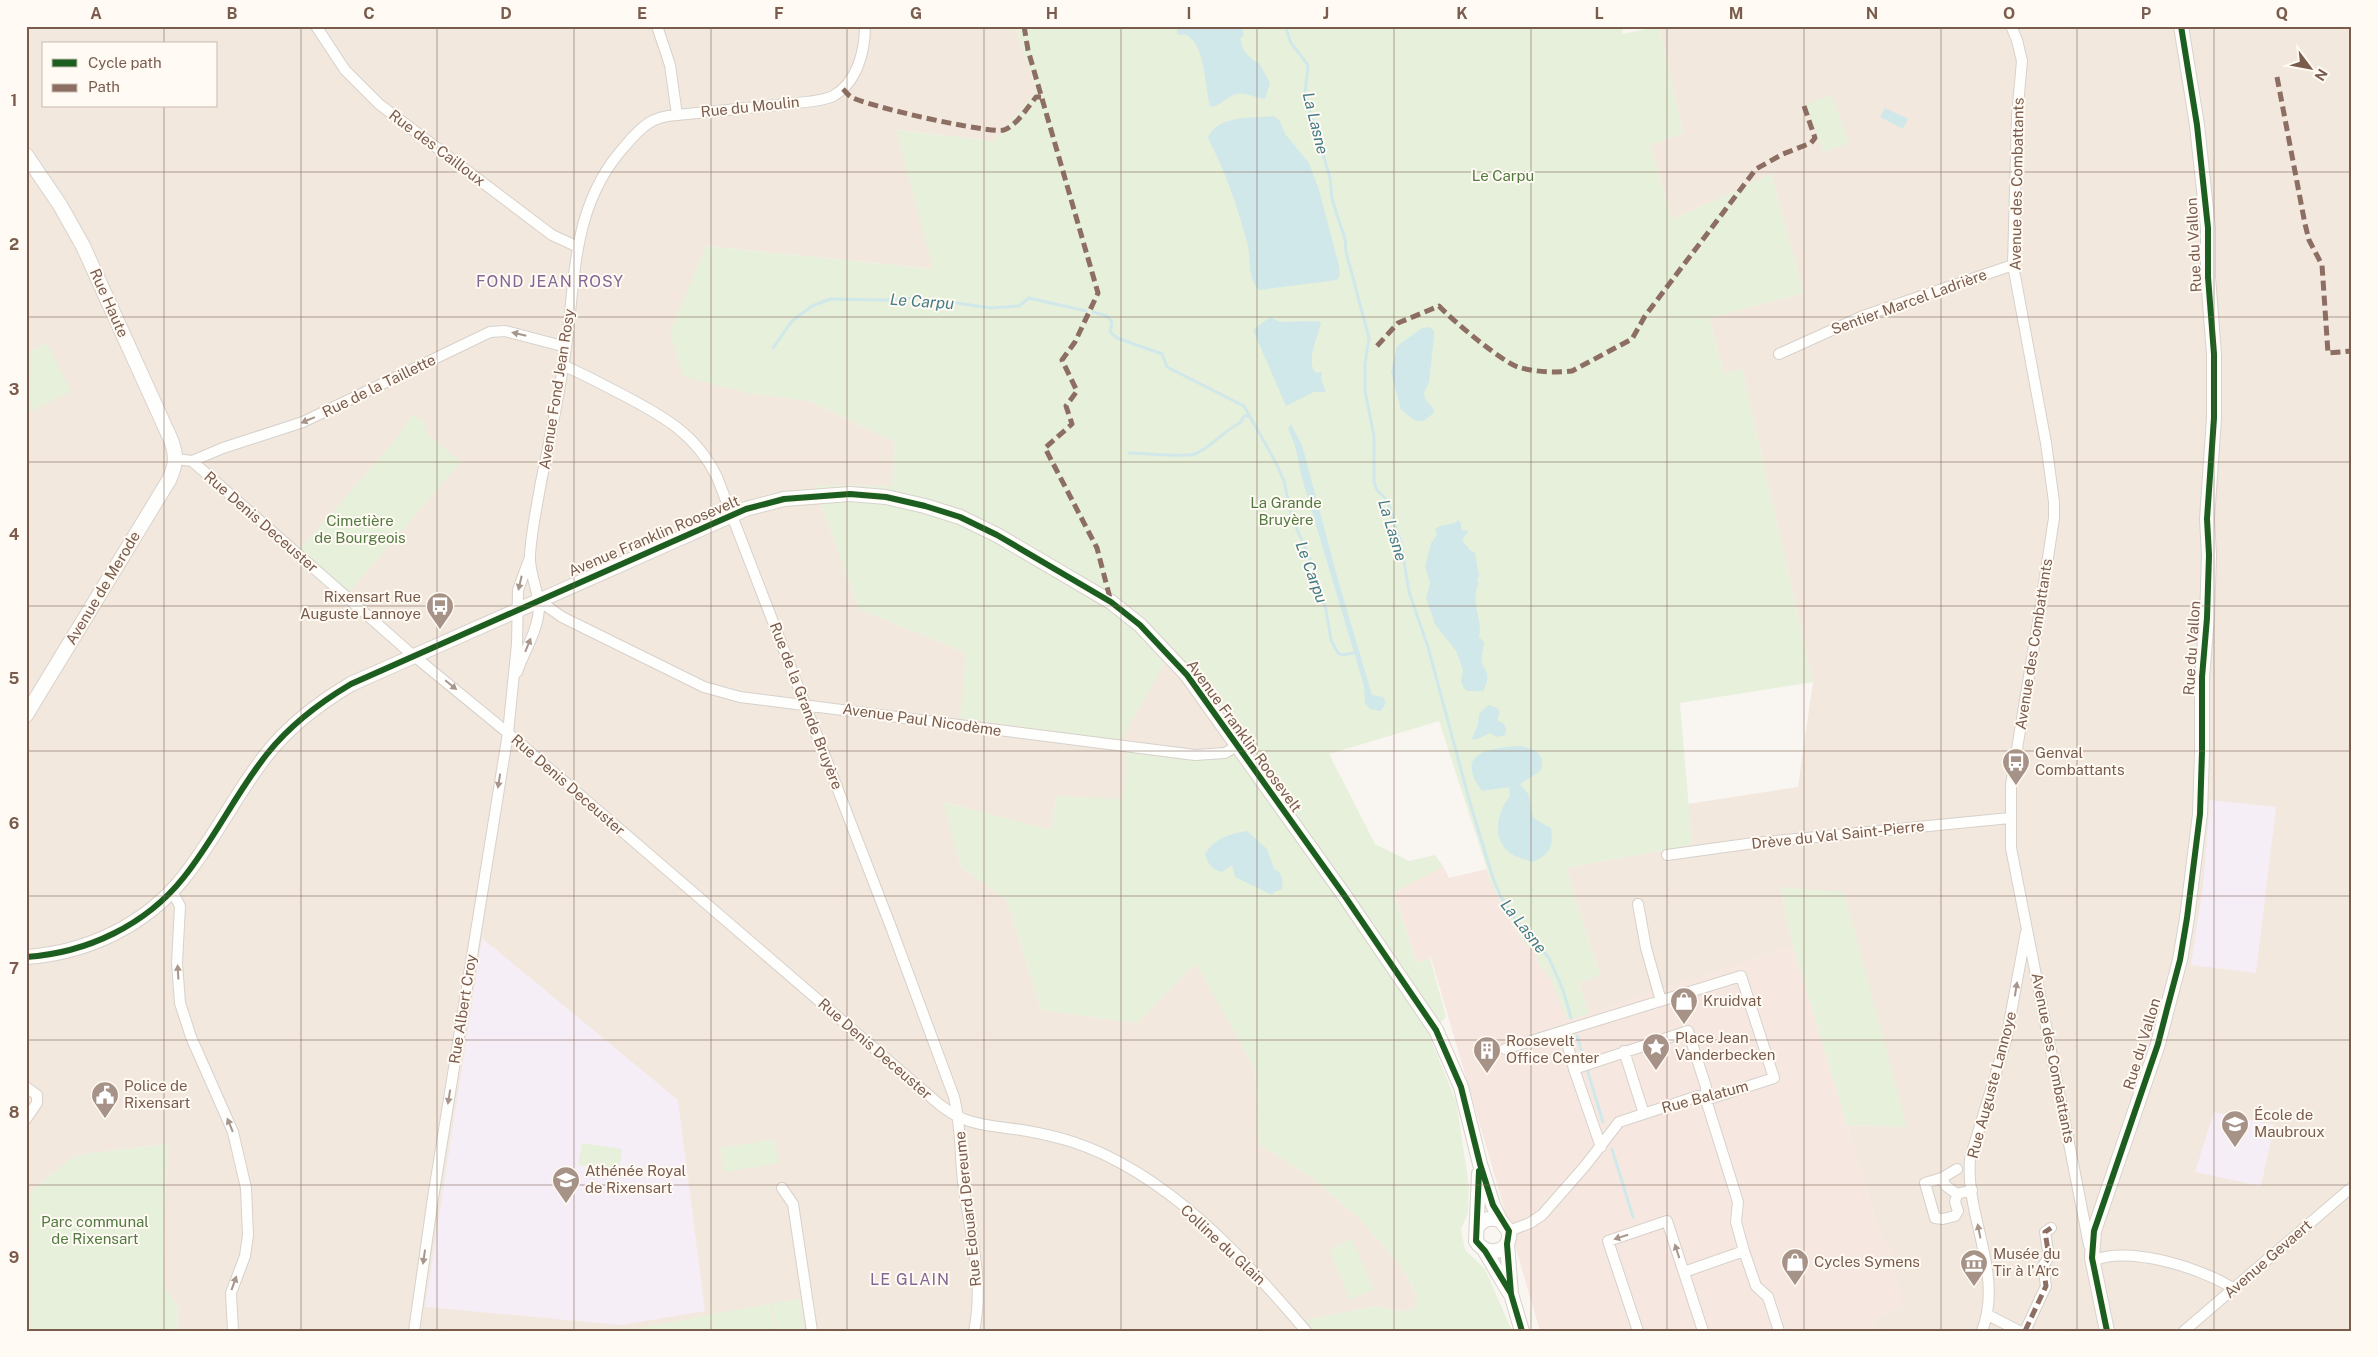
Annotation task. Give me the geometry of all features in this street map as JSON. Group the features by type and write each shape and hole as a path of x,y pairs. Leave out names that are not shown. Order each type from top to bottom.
{"main road":[{"name":"Rue du Vallon","path":"2092,1260 2096,1222 2158,1044 2180,960 2200,814 2202,677 2207,618 2208,519 2214,418 2214,354 2208,276 2208,228 2197,125 2181,26"},
{"name":"Rue Haute","path":"26,155 60,205 83,246 171,440 176,459"},
{"name":"Avenue de Merode","path":"26,715 169,480 175,468 176,459"},
{"name":"Avenue Franklin Roosevelt","path":"26,958 47,956 79,948 114,933 145,914 172,891 197,858 267,755 282,737 324,700 351,684 733,515 784,499 850,494 886,497 960,517 996,535 1111,602 1140,625 1187,675 1344,895 1436,1030 1461,1087 1480,1164 1493,1205 1500,1220"},
{"name":"Avenue Franklin Roosevelt","path":"1477,1227 1480,1164"},
{"path":"1511,1294 1485,1251 1476,1241 1477,1227 1483,1221 1491,1218 1500,1220 1508,1237 1511,1294 1522,1331"},
{"path":"1485,1251 1494,1252 1501,1250 1508,1237"},
{"name":"Avenue des Combattants","path":"2092,1260 2106,1331"}],"street":[{"name":"Rue des Cailloux","path":"316,26 345,70 379,104 552,235 578,247"},
{"path":"657,26 670,65 677,115"},
{"name":"Rue du Moulin","path":"677,115 806,102 831,97 843,89 859,62 864,48 865,26"},
{"name":"Avenue des Combattants","path":"2011,26 2017,40 2022,61 2017,116 2013,266 2046,443 2054,502 2054,518 2011,785 2011,848 2092,1260"},
{"name":"Avenue Fond Jean Rosy","path":"517,610 518,590 530,557 538,502 564,366 578,247 590,199 610,163 645,126 660,116 677,115"},
{"name":"Sentier Marcel Ladrière","path":"1779,354 1863,316 2013,266"},
{"name":"Rue de la Taillette","path":"192,461 223,448 303,422 490,332 498,330 512,332 566,346"},
{"name":"Rue de la Grande Bruyère","path":"564,366 666,418 677,427 711,464 733,515 932,1036 959,1117"},
{"name":"Rue Denis Deceuster","path":"176,459 192,461 413,655 508,733 932,1099 959,1117"},
{"name":"Avenue Fond Jean Rosy","path":"530,557 533,583 538,600"},
{"name":"Rue Albert Croy","path":"512,688 534,630 539,609 538,600"},
{"name":"Avenue Paul Nicodème","path":"538,600 562,617 719,693 740,698 805,704 1195,755 1224,753 1237,746"},
{"name":"Rue Albert Croy","path":"414,1331 432,1198 508,733 517,644 517,610"},
{"name":"Drève du Val Saint-Pierre","path":"1667,855 1754,844 2010,818"},
{"path":"172,891 180,906 178,963 180,1003 191,1037 233,1132 246,1188 248,1235 245,1256 231,1293 233,1331"},
{"path":"1638,904 1646,948 1661,1001"},
{"name":"Rue Auguste Lannoye","path":"1982,1331 1988,1315 1987,1272 1969,1172 1970,1159 2006,1040 2027,928"},
{"name":"Rue Balatum","path":"1505,1049 1741,976 1774,1078 1706,1100 1698,1096 1619,1122 1601,1146 1542,1214 1508,1237"},
{"path":"1564,1031 1574,1069 1601,1146"},
{"path":"1574,1069 1688,1031 1706,1087 1706,1100 1738,1202 1736,1222 1744,1251 1756,1286 1768,1297 1779,1331"},
{"path":"1624,1051 1644,1114"},
{"path":"26,1087 37,1095 37,1104 26,1119"},
{"name":"Rue Edouard Dereume","path":"959,1117 964,1184 976,1267 978,1329"},
{"name":"Colline du Glain","path":"959,1117 1059,1138 1099,1153 1123,1165 1173,1198 1210,1228 1270,1290 1306,1331"},
{"path":"1957,1169 1942,1178 1925,1183 1935,1218 1942,1219 1955,1216 1958,1211 1957,1194"},
{"path":"1942,1178 1946,1186 1957,1194"},
{"name":"Avenue Gevaert","path":"2184,1331 2352,1187"},
{"path":"782,1188 793,1204 812,1331"},
{"path":"1957,1194 1972,1190"},
{"path":"1638,1331 1608,1241 1667,1221 1703,1331"},
{"path":"2025,1331 2046,1286 2043,1266 2049,1257 2045,1232 2052,1228"},
{"path":"1684,1272 1744,1251"},
{"path":"2092,1260 2126,1257 2158,1260 2192,1268 2216,1277 2234,1289"},
{"path":"1988,1315 2020,1331"}],"shaded area":[{"path":"26,26 1015,26 1037,91 994,141 897,130 934,269 706,246 747,393 810,401 895,442 892,486 814,485 859,609 966,653 1169,655 1237,746 1124,800 1056,796 1051,831 944,802 961,867 1007,900 1041,1010 1137,1023 1196,962 1255,1069 1259,1144 1311,1177 1362,1221 1402,1267 1417,1297 1415,1308 1401,1312 1377,1306 1306,1320 1315,1331 177,1331 178,1306 163,1286 164,1214 168,1144 76,1155 26,1195"},
{"path":"1659,26 2352,26 2352,1331 1876,1331 1873,1321 1882,1241 1847,1125 1906,1127 1780,887 1793,946 1589,1014 1579,983 1600,975 1566,868 1692,845 1688,804 1798,787 1813,682 1742,369 1724,374 1709,318 1804,293 1771,174 1672,220 1650,145 1683,133"},
{"path":"2210,800 2276,807 2256,973 2191,965 2203,886"},
{"path":"1443,866 1449,878 1487,869 1489,879 1504,909 1522,940 1538,958 1536,960 1551,979 1571,1018 1793,946 1882,1241 1891,1249 1903,1306 1873,1321 1876,1331 1540,1331 1431,958 1417,963 1394,892"},
{"name":"Athénée Royal de Rixensart","path":"482,938 678,1100 705,1311 621,1325 425,1307"},
{"name":"École de Maubroux","path":"2214,1112 2274,1125 2261,1186 2195,1172"}],"green space":[{"name":"La Grande Bruyère","path":"1015,26 1621,26 1623,34 1659,26 1683,133 1650,145 1672,220 1771,174 1804,293 1709,318 1724,374 1742,369 1813,682 1680,703 1692,845 1566,868 1600,975 1579,983 1589,1014 1567,1020 1551,979 1536,960 1538,958 1522,940 1488,879 1490,878 1439,721 1329,754 1375,844 1409,861 1435,855 1443,866 1394,893 1417,963 1430,958 1446,1017 1428,1033 1456,1101 1469,1186 1468,1213 1461,1229 1465,1250 1485,1269 1512,1331 1315,1331 1305,1320 1377,1306 1401,1312 1415,1308 1417,1296 1402,1267 1362,1221 1311,1177 1259,1144 1255,1069 1196,963 1137,1023 1041,1010 1007,900 961,867 943,802 1051,830 1056,796 1124,799 1126,747 1195,755 1237,747 1169,655 1121,740 960,718 966,653 859,609 814,485 892,486 895,442 810,401 747,393 683,376 670,333 706,246 933,269 896,130 994,141 1037,91"},
{"path":"1832,95 1849,143 1823,152 1806,104"},
{"path":"47,343 71,391 26,414 26,353"},
{"name":"Cimetière de Bourgeois","path":"412,415 427,424 425,432 461,462 349,592 300,549 398,437"},
{"path":"1780,887 1844,892 1907,1127 1847,1125 1793,946"},
{"path":"774,1139 779,1163 724,1172 720,1148"},
{"path":"582,1143 622,1149 619,1171 578,1165"},
{"name":"Parc communal de Rixensart","path":"168,1144 164,1214 163,1286 178,1306 177,1331 26,1331 26,1195 76,1155"},
{"path":"1352,1239 1374,1290 1350,1300 1329,1249"},
{"path":"800,1299 804,1326 799,1331 776,1331 772,1303"},
{"path":"770,1304 774,1331 621,1331"}],"water":[{"path":"1173,26 1242,26 1244,35 1240,39 1244,51 1259,63 1270,83 1265,99 1236,94 1210,107 1204,68 1198,49 1194,41 1188,36 1177,34 1177,30"},
{"path":"1885,108 1908,119 1903,129 1880,117"},
{"path":"1274,116 1280,121 1285,134 1309,163 1319,190 1339,266 1340,276 1337,280 1258,290 1254,284 1248,248 1239,215 1225,176 1208,138 1212,131 1227,121"},
{"path":"1270,317 1280,322 1318,321 1321,323 1313,349 1312,362 1316,373 1322,372 1321,379 1326,392 1314,392 1286,406 1253,330"},
{"path":"1429,327 1434,331 1434,336 1429,382 1424,393 1425,399 1433,408 1434,413 1423,421 1416,421 1401,410 1391,372 1397,346 1422,328"},
{"path":"1291,424 1302,445 1338,580 1372,695 1383,697 1386,703 1381,711 1370,709 1365,703 1364,686 1302,478 1295,446 1288,428"},
{"path":"1458,520 1463,531 1469,530 1462,540 1475,553 1479,575 1476,600 1480,628 1479,637 1484,642 1481,662 1487,676 1487,683 1483,691 1467,691 1464,688 1461,682 1463,670 1456,651 1435,624 1426,598 1430,583 1425,567 1431,543 1437,535 1435,529 1440,526 1453,524"},
{"path":"1488,705 1497,708 1500,712 1497,720 1504,724 1506,729 1505,735 1497,737 1490,733 1475,740 1472,738 1478,724 1479,714"},
{"path":"1520,746 1530,748 1541,757 1542,765 1540,771 1520,784 1529,795 1533,818 1551,828 1552,834 1549,849 1543,857 1532,862 1510,853 1500,840 1498,833 1499,817 1505,802 1510,796 1509,787 1482,791 1474,778 1471,768 1473,761 1478,755 1486,751"},
{"path":"1247,831 1267,849 1274,869 1282,877 1282,889 1274,892 1272,895 1235,877 1232,865 1222,872 1218,871 1213,868 1206,858 1205,854 1218,840 1228,835"}],"waterway":[{"name":"La Lasne","path":"1285,26 1291,43 1308,65 1305,94 1330,178 1332,199 1345,239 1346,252 1369,338 1365,364 1365,391 1374,436 1374,482 1377,490 1387,500 1401,543 1409,592 1428,647 1470,803 1493,878 1501,897 1516,920 1549,958 1563,990 1571,1018"},
{"name":"Le Carpu","path":"773,348 792,321 812,306 830,299 883,300 921,298 991,308 1019,306 1029,298 1086,311"},
{"name":"Le Carpu","path":"1093,312 1107,316 1112,322 1110,332 1117,338 1162,354 1167,367 1244,406 1284,481 1292,518 1311,561 1326,610 1331,640 1338,653 1342,655 1353,653"},
{"path":"1129,453 1195,454 1240,423 1244,416 1249,416"},
{"name":"La Lasne","path":"1577,1036 1603,1122"},
{"name":"La Lasne","path":"1612,1149 1633,1217"}],"marked path":[{"path":"1024,26 1028,50 1098,293 1075,342 1062,360 1077,391 1066,406 1072,424 1045,448 1097,548 1111,602"},
{"path":"2277,77 2305,224 2309,240 2322,265 2328,353 2352,351"},
{"path":"843,89 851,97 879,107 953,124 994,130 1004,130 1013,125 1036,97 1042,97"},
{"path":"1377,346 1398,323 1439,306 1489,349 1511,364 1531,370 1572,371 1632,339 1645,316 1756,169 1783,154 1811,143 1815,138 1804,106"},
{"path":"2025,1331 2046,1286 2043,1266 2049,1257 2045,1232 2051,1228"}],"cycle path":[{"path":"2107,1331 2092,1258 2094,1231 2158,1044 2180,960 2200,814 2202,677 2207,618 2209,555 2207,519 2214,418 2214,354 2208,277 2208,228 2197,125 2181,26"},
{"path":"26,957 71,950 93,943 114,934 152,909 184,877 216,831 245,784 276,743 306,715 351,684 746,509 784,499 850,494 886,497 925,506 960,517 997,535 1111,602 1140,625 1187,675 1344,895 1436,1030 1461,1087 1480,1164 1493,1205 1509,1231 1507,1244 1511,1294 1522,1331"},
{"path":"1479,1171 1476,1241 1485,1251 1510,1292"}],"place":[{"name":"Rixensart Rue Auguste Lannoye","path":"440,630"},
{"name":"Genval Combattants","path":"2016,786"},
{"name":"Kruidvat","path":"1684,1025"},
{"name":"Place Jean Vanderbecken","path":"1656,1071"},
{"name":"Roosevelt Office Center","path":"1487,1074"},
{"name":"Police de Rixensart","path":"105,1119"},
{"name":"École de Maubroux","path":"2235,1148"},
{"name":"Athénée Royal de Rixensart","path":"566,1204"},
{"name":"Cycles Symens","path":"1795,1286"},
{"name":"Musée du Tir à l'Arc","path":"1974,1287"}],"district":[{"name":"FOND JEAN ROSY","path":"550,281"},
{"name":"LE GLAIN","path":"910,1279"}]}
